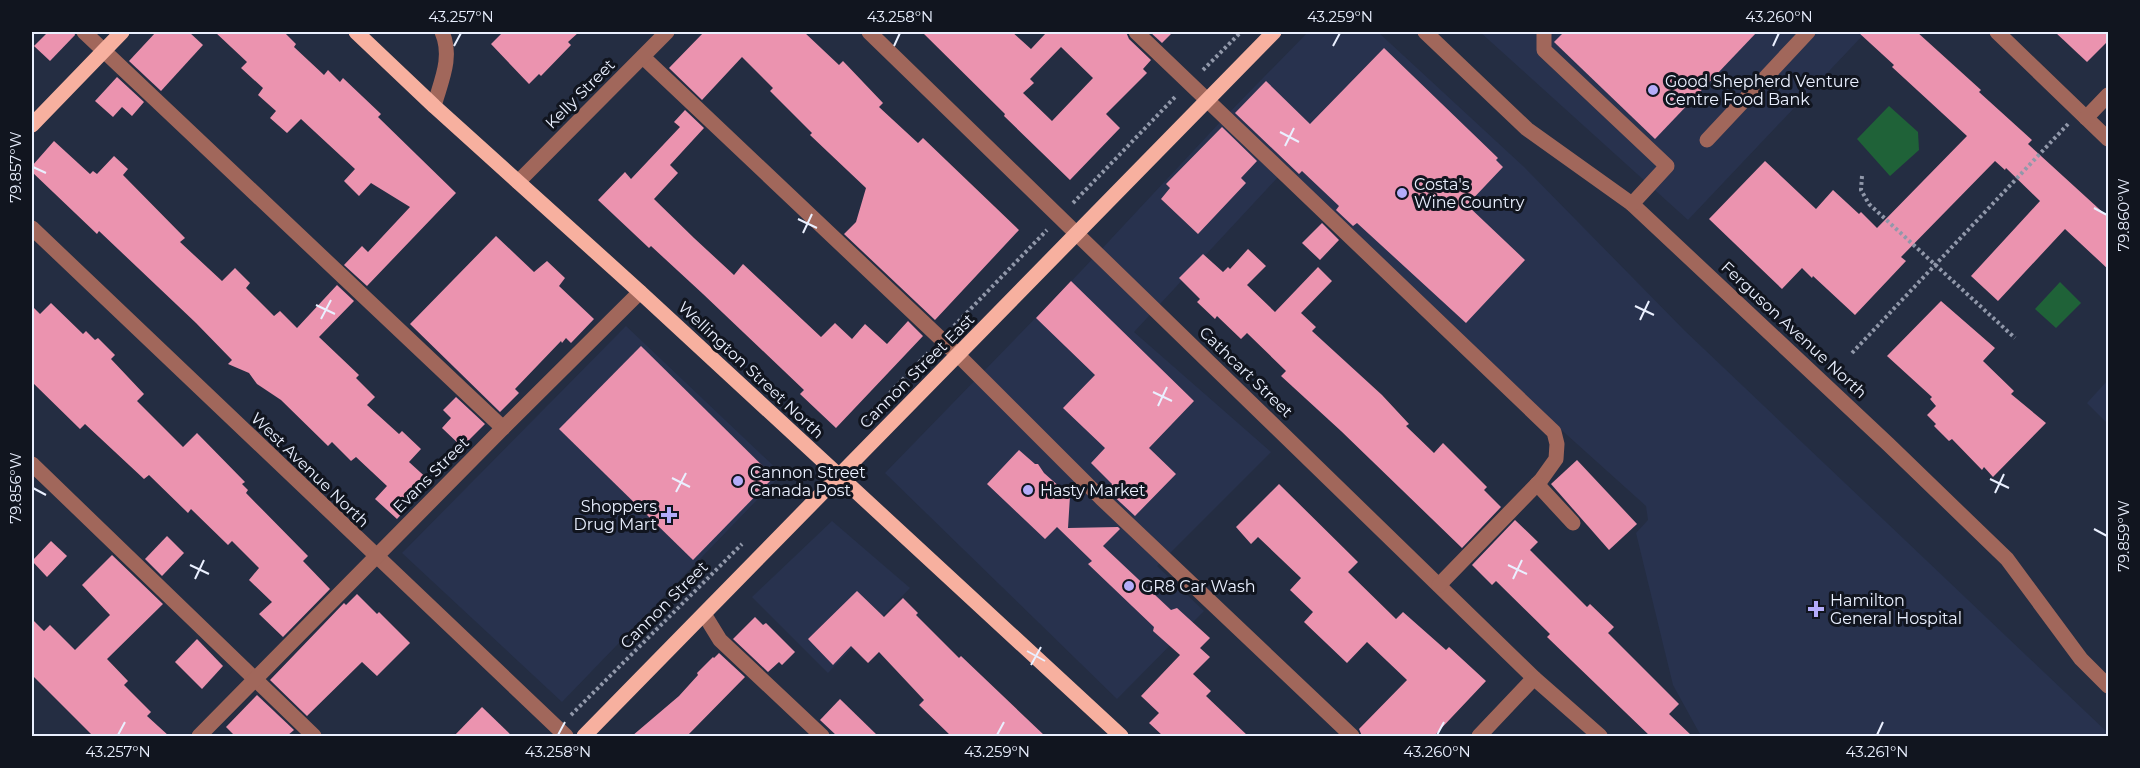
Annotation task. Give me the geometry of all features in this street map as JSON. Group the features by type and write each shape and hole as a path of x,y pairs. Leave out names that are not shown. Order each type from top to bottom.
{"main road":[{"path":"32,125 122,32"},
{"name":"Wellington Street North","path":"356,32 1122,736"},
{"name":"Cannon Street East","path":"584,736 959,356 1274,32"}],"street":[{"path":"84,32 503,428"},
{"path":"434,106 447,62 446,45 442,32"},
{"name":"Kelly Street","path":"518,182 667,32"},
{"name":"Cathcart Street","path":"869,32 1534,678 1600,736"},
{"path":"1136,32 1554,432 1557,444 1556,459 1537,484 1439,585"},
{"name":"Ferguson Avenue North","path":"1425,32 1527,129 1632,204 1874,430 2007,559 2081,659 2109,686"},
{"path":"1544,32 1544,50 1667,166 1632,204"},
{"path":"1707,140 1808,32"},
{"path":"1996,32 2109,139"},
{"path":"643,57 959,356 1101,498 1352,736"},
{"path":"2086,118 2109,95"},
{"name":"West Avenue North","path":"32,228 561,733"},
{"name":"Evans Street","path":"200,736 640,292"},
{"path":"32,464 314,736"},
{"path":"1537,484 1573,523"},
{"path":"704,614 720,640 822,736"},
{"path":"1479,736 1534,678"}],"path":[{"path":"1852,352 2069,123 2086,118"},
{"path":"1862,176 1862,190 1869,204 2015,338"},
{"name":"Cannon Street","path":"561,733 746,539"}],"shaded area":[{"path":"1308,32 1378,32 1524,167 1685,331 2108,733 2108,736 1701,736 1673,685 1636,533 1648,520 1646,506 1279,176 1134,332 1271,452 1157,566 1204,611 1117,699 885,473"},
{"path":"1480,32 1866,32 1688,220"},
{"path":"626,326 782,474 562,702 402,553"},
{"path":"2108,380 2108,424 2087,403"},
{"path":"832,521 910,588 828,673 752,597"}],"green space":[{"path":"1889,106 1918,132 1919,150 1890,176 1857,139"},
{"path":"2060,282 2081,303 2056,328 2035,309"}],"building":[{"path":"48,32 74,32 75,35 50,61 34,46"},
{"path":"156,32 189,32 203,45 161,91 129,61"},
{"path":"215,32 284,32 296,44 294,47 324,75 328,70 340,82 343,78 381,114 378,117 456,193 367,286 344,265 362,246 368,252 410,207 371,183 359,196 344,181 355,169 301,119 287,133 270,118 276,111 258,95 263,88 241,68 247,62"},
{"path":"503,32 579,32 568,42 571,45 541,76 539,74 529,84 491,44"},
{"path":"704,32 804,32 839,65 843,61 883,103 879,107 918,143 923,138 1019,230 935,320 844,234 856,222 866,188 810,135 812,133 770,91 773,88 742,57 702,100 669,68"},
{"path":"922,32 1012,32 1031,49 1046,33 1044,32 1126,32 1129,39 1151,60 1143,69 1147,73 1106,114 1120,128 1070,180 1004,116 1005,114","holes":["1061,47 1093,78 1052,121 1023,93 1034,83 1030,79"]},
{"path":"1150,32 1173,32 1162,43"},
{"name":"Good Shepherd Venture Centre Food Bank","path":"1564,32 1757,32 1655,139 1554,42"},
{"path":"1858,32 1917,32 1981,90 1979,92 2032,140 2028,144 2109,218 2109,270 2065,229 1998,301 1971,276 2040,201 2006,168 2005,170 1995,161 1901,257 1906,261 1855,315 1802,268 1782,289 1709,219 1765,161 1816,209 1833,190 1877,228 1967,136 1892,67 1894,65"},
{"path":"2055,32 2109,32 2109,40 2087,62"},
{"name":"Costa's Wine Country","path":"1384,48 1498,158 1496,160 1503,167 1467,205 1525,260 1466,323 1357,223 1353,226 1336,210 1339,206 1302,171 1299,174 1235,113 1266,81 1310,124"},
{"path":"117,77 144,102 132,116 122,107 113,117 95,101"},
{"path":"685,110 704,128 670,165 678,173 654,199 694,238 734,275 743,264 821,337 835,323 852,339 865,324 887,344 908,321 923,336 836,428 800,394 804,390 651,246 649,248 598,200 625,172 631,179 680,127 674,122"},
{"path":"1222,127 1257,161 1241,178 1246,183 1198,234 1161,199 1170,188 1166,184"},
{"path":"54,141 90,174 93,171 97,174 114,156 128,169 123,175 185,238 180,242 222,281 235,268 250,283 246,288 274,316 280,311 297,328 337,285 354,301 319,337 359,375 356,378 375,397 367,405 399,434 402,431 421,449 409,462 431,482 397,519 375,499 387,486 356,457 351,461 332,442 328,446 281,400 257,384 249,373 228,364 232,360 196,323 99,231 97,234 32,172 32,166"},
{"path":"1322,223 1339,240 1320,260 1302,243"},
{"path":"496,236 534,272 547,261 565,278 559,286 594,319 571,343 566,338 562,343 561,341 515,389 519,393 500,412 410,324"},
{"path":"1248,249 1266,266 1247,285 1275,312 1318,267 1332,281 1301,313 1316,327 1312,331 1382,395 1409,424 1406,426 1434,453 1443,443 1487,487 1484,490 1501,507 1462,548 1281,376 1286,371 1247,333 1241,339 1217,316 1215,319 1197,302 1200,299 1179,278 1203,254 1223,272 1228,267 1230,269"},
{"path":"1071,281 1194,401 1149,448 1176,474 1135,516 1107,490 1112,484 1091,463 1105,448 1063,408 1095,375 1036,318"},
{"path":"1941,301 1995,348 1983,361 2014,391 2011,394 2046,423 1993,477 1984,467 1982,470 1952,439 1949,441 1934,426 1936,424 1927,415 1936,406 1930,399 1932,397 1887,356"},
{"path":"51,303 83,334 86,331 95,340 98,338 115,355 111,359 144,394 137,401 183,447 197,433 245,482 242,484 248,490 246,493 308,556 303,561 330,589 283,637 259,614 272,602 249,580 259,568 232,541 228,545 191,509 188,513 149,475 144,479 85,424 80,429 32,382 32,306 40,314"},
{"path":"641,346 774,477 693,560 559,429"},
{"path":"456,397 485,424 462,447 442,428 451,418 443,410"},
{"path":"1019,450 1038,464 1044,473 1070,496 1068,528 1118,527 1120,529 1103,546 1171,610 1177,608 1210,638 1200,648 1210,657 1193,674 1211,691 1206,696 1248,736 1163,736 1149,723 1159,713 1141,696 1180,655 1153,631 1154,627 1088,564 1092,561 1057,527 1045,539 987,484"},
{"path":"1577,460 1637,524 1609,550 1551,484"},
{"path":"1279,484 1358,562 1348,572 1396,619 1403,612 1446,650 1449,647 1486,681 1434,736 1362,736 1359,729 1407,680 1367,642 1347,663 1304,622 1313,612 1290,590 1301,578 1258,537 1251,544 1236,527"},
{"path":"1515,520 1538,542 1530,550 1587,607 1590,604 1614,627 1608,633 1679,704 1669,714 1692,736 1650,736 1547,637 1550,634 1496,581 1492,585 1472,565"},
{"path":"167,536 184,553 162,576 145,559"},
{"path":"51,541 67,556 47,577 32,561"},
{"path":"112,555 163,604 107,659 128,681 124,685 151,712 147,716 169,736 93,736 32,675 32,619 44,631 50,625 75,650 110,615 82,585"},
{"path":"857,591 884,617 903,598 918,613 916,615 959,658 961,656 1045,736 951,736 919,705 924,700 879,652 868,663 851,646 833,665 808,639"},
{"path":"357,594 410,643 377,676 362,662 307,716 270,680 344,603 346,605"},
{"path":"755,617 763,625 766,623 795,652 782,665 779,662 768,672 733,639"},
{"path":"197,639 223,666 202,689 175,662"},
{"path":"719,653 745,677 687,736 632,736 679,696 698,675 697,673"},
{"path":"257,695 294,730 287,736 235,736 226,727"},
{"path":"840,699 878,736 837,736 820,720"},
{"path":"482,707 512,736 454,736"}],"place":[{"name":"Good Shepherd Venture Centre Food Bank","path":"1653,90"},
{"name":"Costa's Wine Country","path":"1402,193"},
{"name":"Cannon Street Canada Post","path":"738,481"},
{"name":"Hasty Market","path":"1028,490"},
{"name":"Shoppers Drug Mart","path":"669,515"},
{"name":"GR8 Car Wash","path":"1129,586"},
{"name":"Hamilton General Hospital","path":"1816,609"}]}
